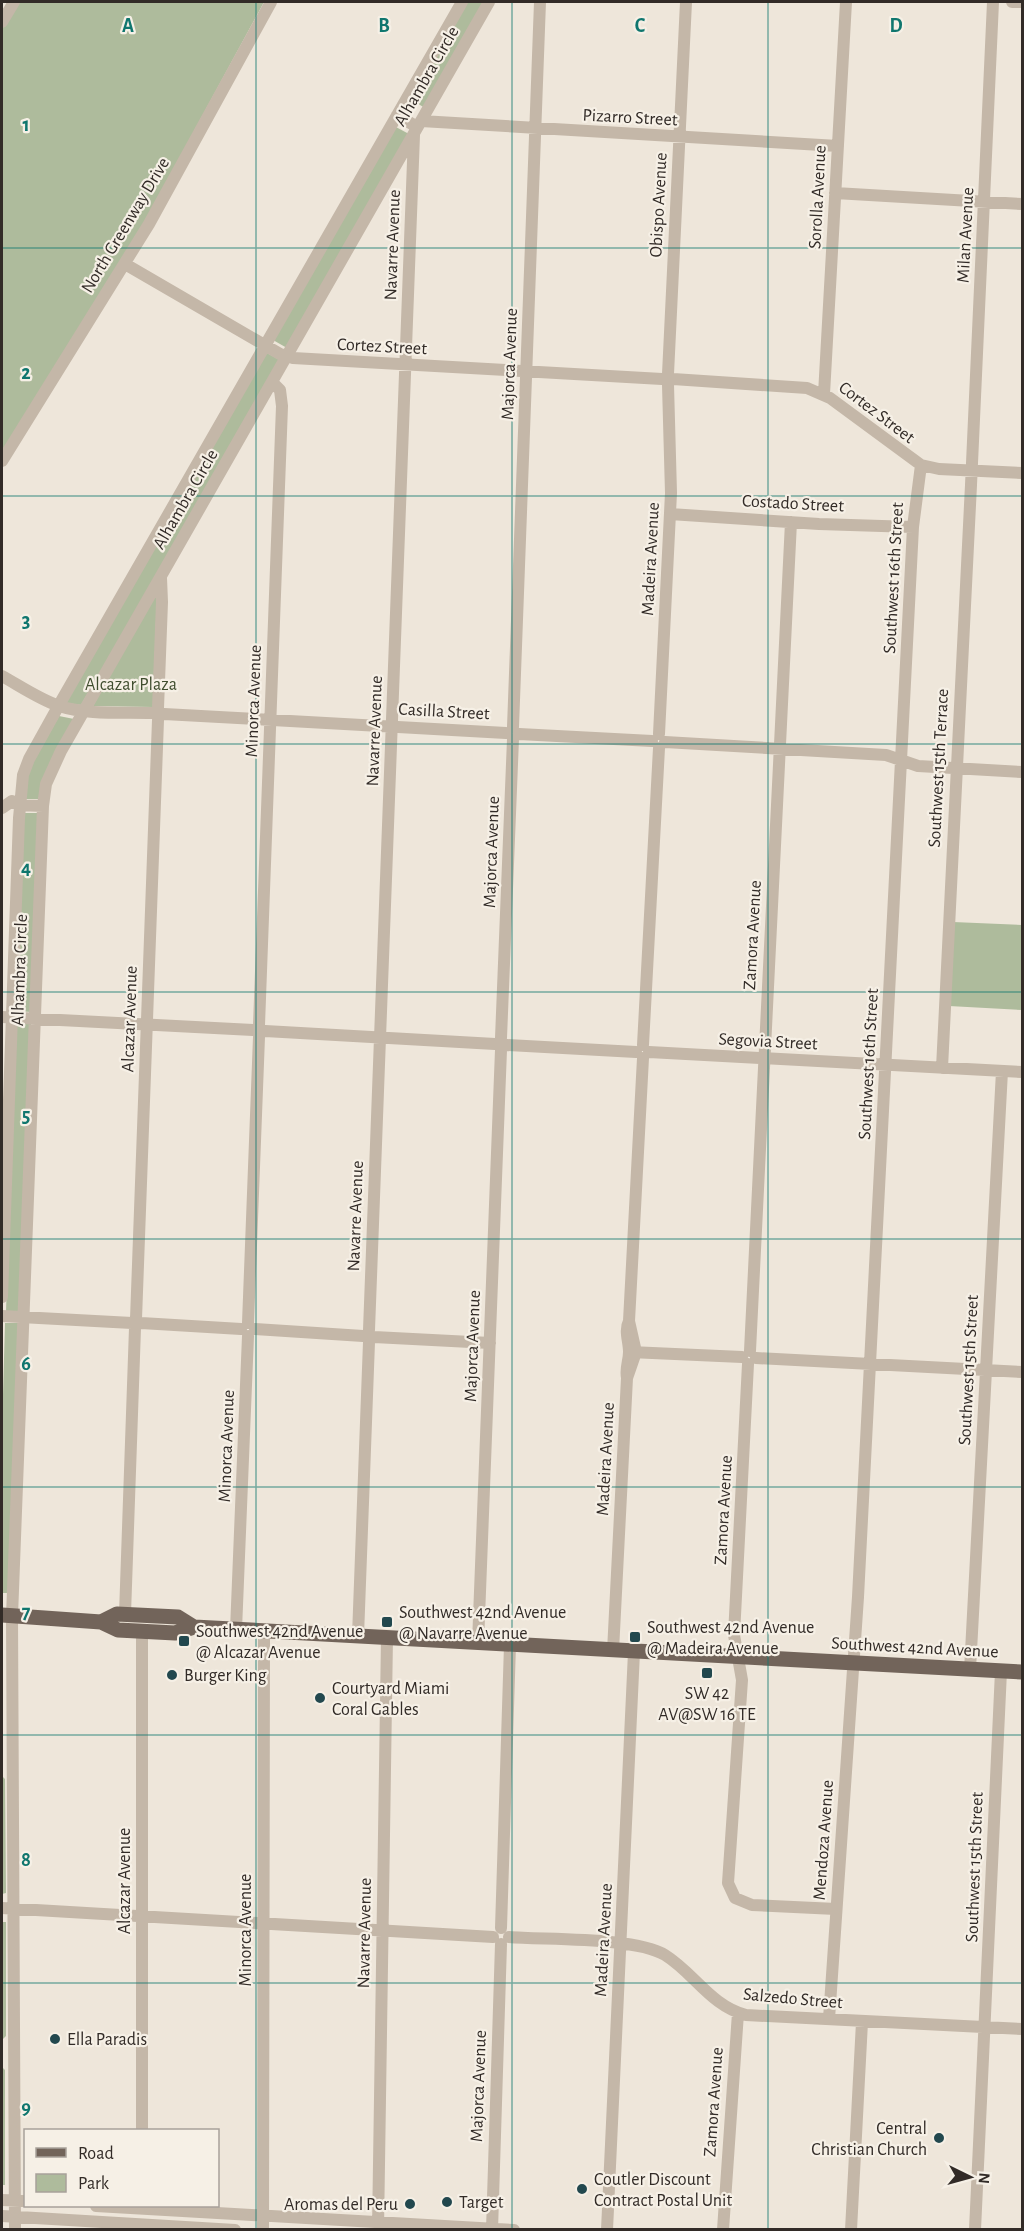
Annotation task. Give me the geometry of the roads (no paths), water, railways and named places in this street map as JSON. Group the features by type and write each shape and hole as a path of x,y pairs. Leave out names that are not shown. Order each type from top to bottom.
{"main road":[{"name":"Southwest 42nd Avenue","path":"101,1622 117,1614 125,1614 178,1617 194,1627"},
{"name":"Southwest 42nd Avenue","path":"7,1615 101,1622 118,1630 142,1632 175,1633 194,1627 1023,1672"},
{"path":"142,1632 156,1624 174,1624 178,1617"}],"street":[{"path":"2,22 14,2"},
{"name":"North Greenway Drive","path":"2,461 124,264 198,138 270,2"},
{"name":"Alhambra Circle","path":"2,1296 6,1018 19,805 25,768 462,2"},
{"name":"Alhambra Circle","path":"15,2223 20,2201 8,1908 13,1746 7,1615 23,1317 43,806 46,784 52,768 489,2"},
{"name":"Majorca Avenue","path":"478,1643 540,2"},
{"name":"Obispo Avenue","path":"668,379 686,2"},
{"name":"Sorolla Avenue","path":"824,394 846,2"},
{"name":"Milan Avenue","path":"972,471 993,2"},
{"path":"1012,2 1023,2"},
{"path":"397,115 418,127"},
{"name":"Pizarro Street","path":"418,127 535,129 838,146"},
{"name":"Navarre Avenue","path":"358,1636 406,365 418,127"},
{"path":"835,193 1023,204"},
{"name":"Cortez Street","path":"124,264 287,356 305,360 804,387 824,394 921,465 934,469 1023,473"},
{"name":"Madeira Avenue","path":"612,1651 627,1378 633,1352 630,1321 670,514 668,379"},
{"name":"Minorca Avenue","path":"236,1630 282,406 281,393 272,382"},
{"name":"Southwest 16th Street","path":"854,1664 913,527 921,465"},
{"name":"Southwest 15th Terrace","path":"942,1068 972,471"},
{"name":"Costado Street","path":"670,514 913,527"},
{"name":"Zamora Avenue","path":"791,522 734,1635 742,1680 728,1877 730,1889 735,1898 745,1903 762,1906 836,1909"},
{"name":"Alcazar Avenue","path":"125,1614 162,602 161,578"},
{"name":"Casilla Street","path":"2,676 47,701 85,710 886,755 918,766 1023,772"},
{"path":"2,808 12,801 19,805 43,806"},
{"path":"2,815 19,805"},
{"name":"Segovia Street","path":"6,1018 1023,1072"},
{"name":"Southwest 15th Street","path":"970,1670 1002,1071"},
{"path":"2,1316 490,1343"},
{"path":"633,1352 1023,1372"},
{"name":"Minorca Avenue","path":"263,2229 264,1631"},
{"name":"Alcazar Avenue","path":"142,1632 142,2129"},
{"name":"Navarre Avenue","path":"378,2226 387,1637"},
{"name":"Majorca Avenue","path":"492,2229 510,1645"},
{"name":"Madeira Avenue","path":"607,2229 634,1652"},
{"name":"Mendoza Avenue","path":"829,2019 854,1664"},
{"name":"Southwest 15th Street","path":"975,2229 986,2028 1000,1671"},
{"path":"2,1753 13,1746"},
{"path":"2,1770 13,1776"},
{"name":"Salzedo Street","path":"8,1908 621,1944 649,1948 664,1954 714,1999 738,2013 862,2022 1023,2029"},
{"name":"Zamora Avenue","path":"723,2229 738,2013"},
{"path":"851,2229 862,2022"},
{"path":"2,2045 7,2043 14,2034"},
{"path":"2,2062 14,2073"},
{"path":"2,2200 20,2201"},
{"path":"142,2227 142,2207 378,2226 514,2229"},
{"path":"2,2216 15,2223 235,2229"}],"place":[{"name":"Southwest 42nd Avenue @ Navarre Avenue","path":"387,1622"},
{"name":"Southwest 42nd Avenue @ Madeira Avenue","path":"635,1637"},
{"name":"Southwest 42nd Avenue @ Alcazar Avenue","path":"184,1641"},
{"name":"SW 42 AV@SW 16 TE","path":"707,1673"},
{"name":"Burger King","path":"172,1675"},
{"name":"Courtyard Miami Coral Gables","path":"320,1698"},
{"name":"Ella Paradis","path":"55,2039"},
{"name":"Central Christian Church","path":"939,2138"},
{"name":"Coutler Discount Contract Postal Unit","path":"582,2189"},
{"name":"Target","path":"447,2202"},
{"name":"Aromas del Peru","path":"410,2204"}],"park label":[{"name":"Alcazar Plaza","path":"131,684"}]}
